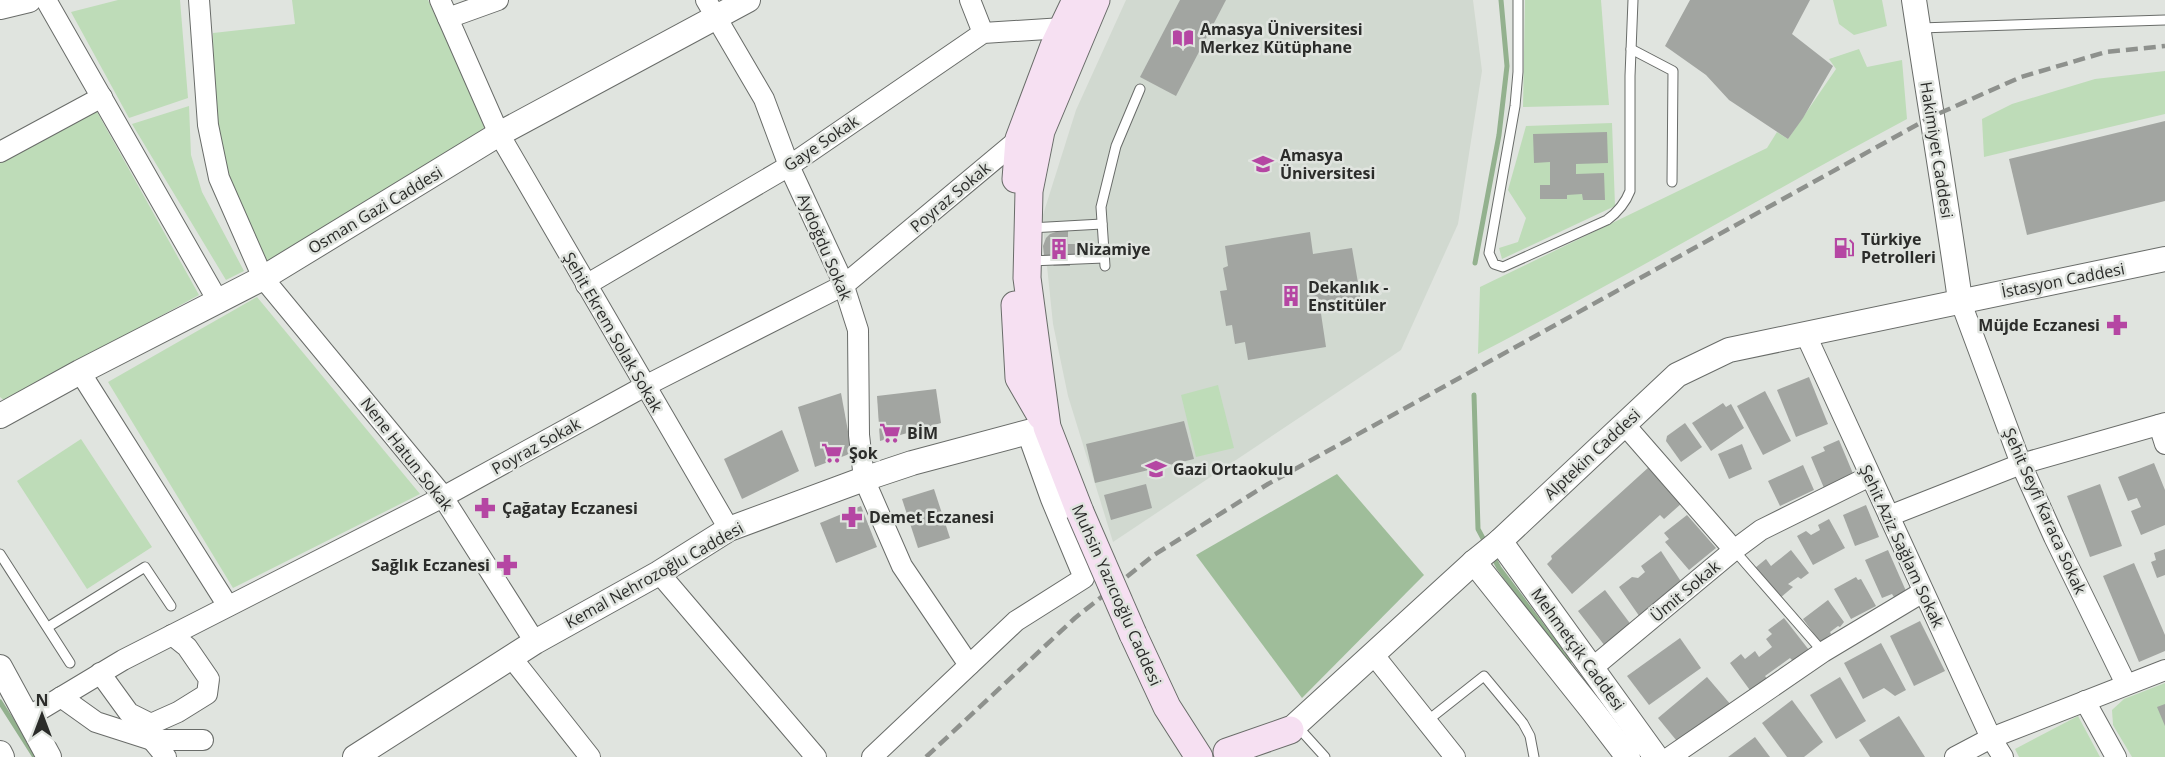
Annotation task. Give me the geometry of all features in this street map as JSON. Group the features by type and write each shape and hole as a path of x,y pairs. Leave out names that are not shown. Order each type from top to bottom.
{"main road":[{"name":"Muhsin Yazıcıoğlu Caddesi","path":"1076,0 1062,28 1019,139 1011,242 1019,378 1037,430 1080,512 1167,707 1199,757"},
{"name":"Muhsin Yazıcıoğlu Caddesi","path":"1037,430 1027,278 1029,191 1041,130 1096,0"},
{"path":"1227,755 1293,727"},
{"path":"1274,757 1293,727"}],"street":[{"path":"46,0 218,301"},
{"name":"Nene Hatun Sokak","path":"199,0 208,125 219,178 263,278 443,497 535,642"},
{"name":"Şehit Ekrem Solak Sokak","path":"440,0 499,134 729,530"},
{"path":"448,18 498,0"},
{"name":"Osman Gazi Caddesi","path":"0,416 263,278 710,9 748,0"},
{"path":"970,0 983,33 1062,28"},
{"name":"Hakimiyet Caddesi","path":"1914,0 1960,300"},
{"name":"Aydoğdu Sokak","path":"710,9 764,99 789,166 844,285 858,330 859,435 864,479 902,566 969,664"},
{"name":"Gaye Sokak","path":"586,285 789,166 983,33"},
{"path":"0,152 102,97"},
{"name":"Poyraz Sokak","path":"28,717 100,673 443,497 645,386 844,285 1019,139"},
{"name":"İstasyon Caddesi","path":"1960,300 2165,259"},
{"name":"Alptekin Caddesi","path":"1293,727 1500,541 1677,375 1729,350 1960,300"},
{"name":"Şehit Seyfi Karaca Sokak","path":"1960,300 2021,464 2126,684"},
{"name":"Şehit Aziz Sağlam Sokak","path":"1805,333 1991,738 2003,757"},
{"path":"80,372 228,606"},
{"name":"Ümit Sokak","path":"1591,669 1734,550 1624,424"},
{"path":"872,757 1016,621 1084,578 1051,499 1037,430"},
{"name":"Kemal Nehrozoğlu Caddesi","path":"355,757 535,642 659,573 729,530 912,463 1037,430"},
{"path":"1888,516 2021,464 2163,431"},
{"path":"1734,550 1761,530 1870,476"},
{"name":"Mehmetçik Caddesi","path":"1500,541 1656,757"},
{"name":"Mehmetçik Caddesi","path":"1474,562 1628,757"},
{"path":"659,573 816,757"},
{"path":"1670,757 1823,652 1923,592"},
{"path":"100,673 129,713 150,724 178,712 207,694 209,679 187,647 172,635"},
{"path":"1373,654 1427,721 1450,755"},
{"path":"511,657 590,757"},
{"path":"0,667 50,757"},
{"path":"1955,757 1991,738 2165,670"},
{"path":"60,697 96,723 152,740 203,740"},
{"path":"2085,701 2116,757"},
{"path":"152,740 166,757"},
{"path":"0,753 2,757"}],"lane":[{"path":"1518,0 1518,72 1515,106 1489,253 1492,261 1499,266 1508,267 1607,220 1622,207 1630,191 1633,0"},
{"path":"1918,28 2165,20"},
{"path":"1631,49 1673,71 1672,182"},
{"path":"1028,261 1104,262 1101,207 1116,146 1140,89"},
{"path":"1028,228 1102,224"},
{"path":"1734,550 1823,652"},
{"path":"0,554 70,663"},
{"path":"48,627 145,567 171,606"},
{"path":"1427,721 1484,676 1523,723 1530,736 1534,757"},
{"path":"1293,727 1325,757"}],"shaded area":[{"name":"Amasya Üniversitesi","path":"1126,0 1473,0 1482,71 1458,224 1401,350 1113,542 1068,396 1053,324 1042,218 1076,110"}],"green space":[{"path":"118,0 180,0 188,98 129,118 71,12"},
{"path":"292,0 428,0 488,131 267,262 231,185 214,106 213,33 295,24"},
{"path":"1525,0 1601,0 1609,105 1523,107"},
{"path":"1833,0 1882,0 1887,26 1854,35 1839,24"},
{"path":"1859,49 1867,67 1902,60 1907,119 1478,354 1480,287 1767,148 1777,132 1788,139 1836,69 1829,59"},
{"path":"2165,71 2165,114 1984,157 1982,119 2012,104 2095,79"},
{"path":"189,106 191,155 202,192 244,271 226,280 132,124"},
{"path":"96,110 199,295 5,401 0,397 0,163"},
{"path":"1612,123 1615,206 1502,259 1499,248 1518,242 1526,218 1508,190 1526,126"},
{"path":"257,297 420,494 233,588 108,382"},
{"path":"1218,385 1234,448 1196,457 1181,395"},
{"path":"81,439 152,547 87,589 17,481"},
{"path":"1337,474 1424,575 1302,698 1196,555"},
{"path":"2165,683 2165,757 2132,757 2113,725 2112,710 2124,699"},
{"path":"2078,716 2100,757 2019,757 2015,749"}],"building":[{"name":"Amasya Üniversitesi Merkez Kütüphane","path":"1180,0 1226,0 1176,96 1140,77"},
{"path":"1690,0 1810,0 1792,34 1833,66 1788,139 1729,100 1706,75 1665,46"},
{"path":"2165,121 2165,201 2027,235 2009,159"},
{"path":"1607,132 1608,163 1576,164 1576,174 1604,173 1605,200 1583,200 1582,194 1567,195 1567,199 1540,199 1540,185 1550,185 1550,162 1534,163 1533,134"},
{"name":"Nizamiye","path":"1068,231 1068,244 1075,244 1075,256 1069,257 1070,266 1054,266 1044,256 1043,246 1046,238 1056,232"},
{"name":"Dekanlık - Enstitüler","path":"1310,232 1313,254 1352,248 1361,300 1320,307 1326,347 1248,360 1245,342 1235,344 1232,325 1226,326 1220,291 1227,290 1223,268 1228,266 1225,246"},
{"path":"1809,377 1828,424 1796,437 1777,390"},
{"path":"936,389 941,423 880,441 877,396"},
{"path":"1765,391 1791,441 1763,455 1737,406"},
{"path":"841,393 852,453 815,467 798,407"},
{"path":"1723,403 1726,407 1731,404 1744,428 1711,451 1692,423"},
{"path":"1184,421 1194,459 1095,483 1086,444"},
{"path":"1685,423 1702,447 1681,462 1666,441 1667,436"},
{"path":"782,430 799,471 742,499 724,459"},
{"path":"1839,440 1854,476 1824,488 1811,457 1825,451 1823,447"},
{"path":"1742,444 1752,469 1729,479 1718,454"},
{"path":"2154,463 2165,490 2165,525 2141,535 2131,511 2141,507 2137,498 2128,501 2118,477"},
{"path":"1803,465 1814,490 1780,506 1768,481"},
{"path":"1649,467 1682,503 1664,519 1660,515 1572,594 1547,564 1552,559 1551,556"},
{"path":"1146,484 1152,508 1111,520 1104,495"},
{"path":"2100,484 2122,546 2090,557 2067,496"},
{"path":"934,489 950,538 918,548 902,499"},
{"path":"1866,505 1879,537 1855,546 1843,515"},
{"path":"861,506 877,547 836,563 820,523"},
{"path":"1687,515 1716,548 1689,570 1665,542 1669,539 1664,533"},
{"path":"1829,519 1845,548 1813,565 1797,536 1806,531 1811,535 1820,530 1818,525"},
{"path":"2165,549 2165,575 2157,578 2151,562 2156,560 2154,553"},
{"path":"1791,550 1809,573 1788,584 1793,587 1780,598 1755,568 1766,559 1771,566"},
{"path":"1888,550 1906,591 1894,597 1892,594 1882,598 1865,560"},
{"path":"1661,551 1682,583 1642,620 1619,587 1632,577 1638,578 1645,572 1641,566"},
{"path":"2134,563 2165,635 2165,651 2139,662 2103,576"},
{"path":"1856,577 1858,580 1861,579 1876,606 1851,619 1834,589"},
{"path":"1605,590 1632,626 1605,646 1578,611"},
{"path":"1828,600 1844,622 1820,642 1803,619"},
{"path":"1784,618 1809,650 1793,661 1790,658 1765,676 1769,681 1752,693 1730,663 1741,654 1745,659 1755,651 1759,657 1772,647 1766,639 1772,634 1768,630"},
{"path":"1920,621 1945,671 1914,686 1890,636"},
{"path":"1680,638 1701,668 1649,705 1627,676"},
{"path":"1881,643 1906,690 1895,696 1884,688 1863,699 1844,663"},
{"path":"1707,677 1731,705 1681,746 1658,718"},
{"path":"1840,677 1866,721 1836,739 1810,695"},
{"path":"1792,700 1823,742 1804,757 1787,757 1762,723"},
{"path":"2165,704 2165,726 2157,707"},
{"path":"1899,716 1925,757 1870,757 1859,740"},
{"path":"1755,737 1770,757 1728,757"}],"waterway":[{"path":"1475,263 1499,135 1507,66 1501,0"},
{"path":"1474,395 1478,529 1486,544"},
{"path":"1492,555 1499,568 1569,662"},
{"path":"0,702 35,757"}],"railway":[{"path":"926,757 1075,618 1154,555 1268,484 1931,117 2021,77 2106,52 2165,46"}],"place":[{"name":"Amasya Üniversitesi Merkez Kütüphane","path":"1183,38"},
{"name":"Amasya Üniversitesi","path":"1263,164"},
{"name":"Türkiye Petrolleri","path":"1844,248"},
{"name":"Nizamiye","path":"1059,249"},
{"name":"Dekanlık - Enstitüler","path":"1291,296"},
{"name":"Müjde Eczanesi","path":"2117,325"},
{"name":"BİM","path":"890,433"},
{"name":"Şok","path":"832,453"},
{"name":"Gazi Ortaokulu","path":"1156,469"},
{"name":"Çağatay Eczanesi","path":"485,508"},
{"name":"Demet Eczanesi","path":"852,517"},
{"name":"Sağlık Eczanesi","path":"507,565"}]}
